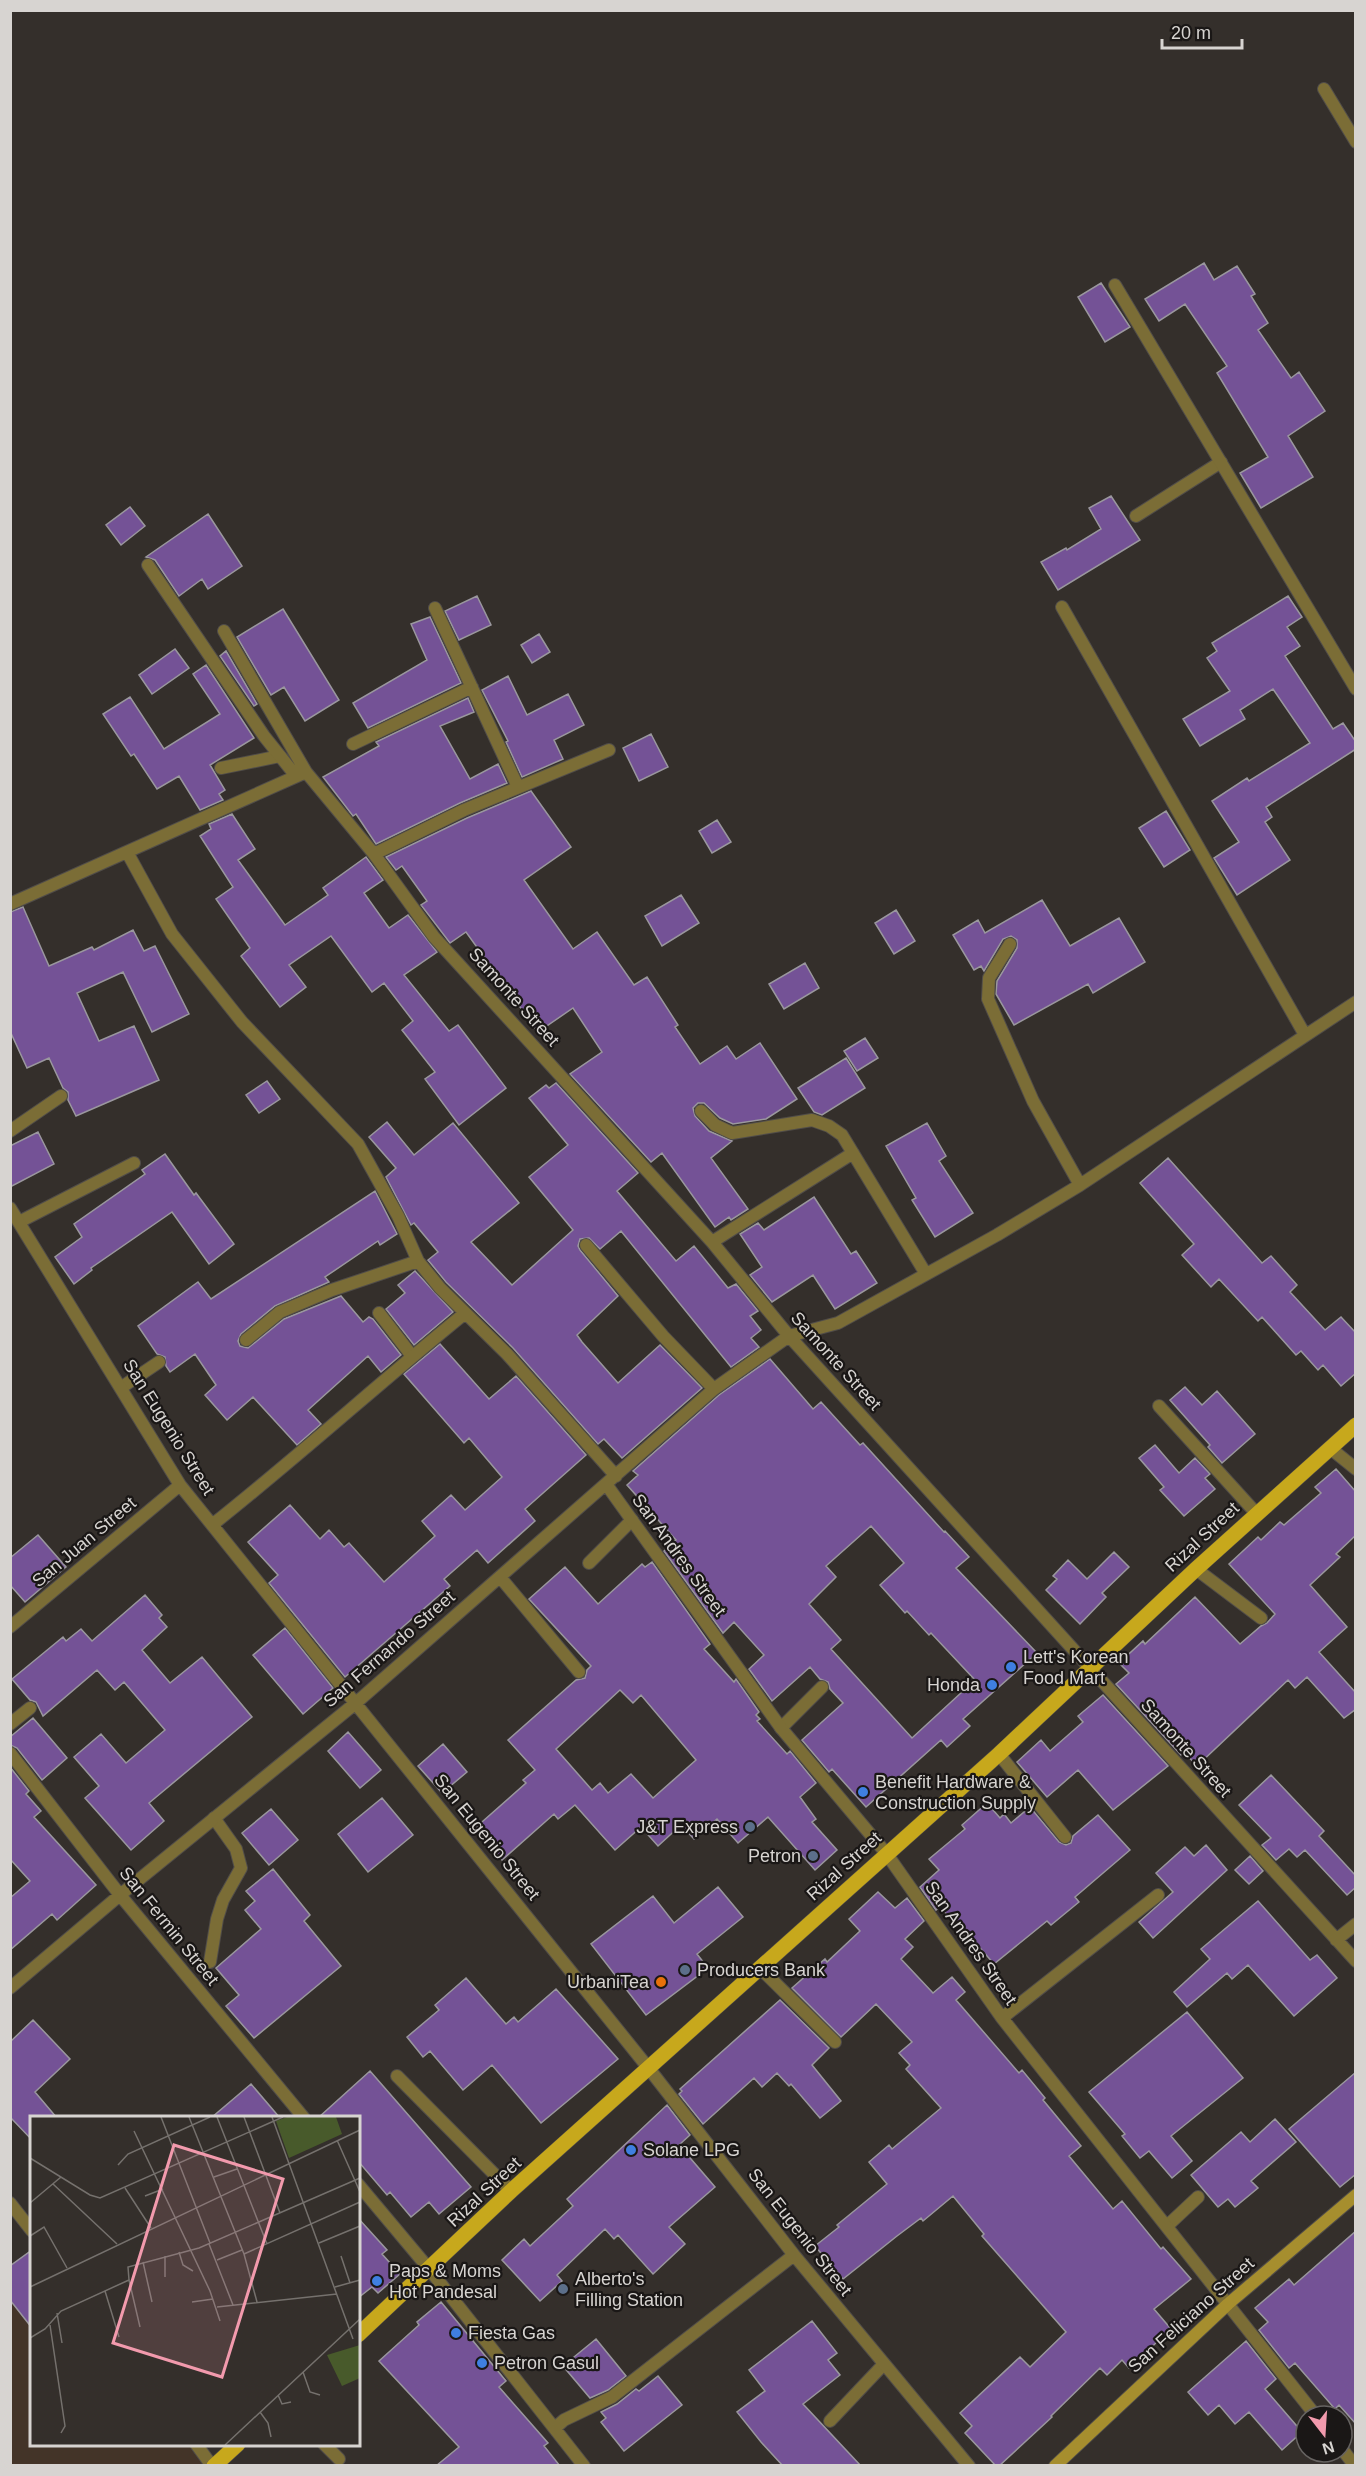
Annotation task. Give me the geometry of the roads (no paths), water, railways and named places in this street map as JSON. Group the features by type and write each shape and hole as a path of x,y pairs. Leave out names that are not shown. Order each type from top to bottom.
{"main road":[{"name":"Rizal Street","path":"360,2333 886,1853 999,1754 1256,1513 1356,1425"},
{"name":"San Feliciano Street","path":"1054,2466 1228,2304 1356,2195"},
{"path":"213,2466 237,2446"}],"street":[{"path":"1324,89 1356,142"},
{"path":"1115,285 1356,689"},
{"path":"1136,516 1221,462"},
{"path":"148,565 264,736 280,756 301,774"},
{"path":"1062,607 1305,1035"},
{"path":"435,608 518,787"},
{"path":"224,631 301,774"},
{"path":"353,744 472,687"},
{"path":"374,854 518,787 609,750"},
{"path":"221,768 280,756"},
{"path":"10,904 301,774"},
{"name":"Samonte Street","path":"301,774 374,854 435,937 712,1242 789,1336 1356,1960"},
{"name":"San Andres Street","path":"127,852 172,934 243,1022 358,1144 398,1216 418,1261 464,1314 507,1354 611,1480 632,1520 781,1728 886,1853 1002,2018 1307,2404"},
{"path":"1010,944 989,978 988,999 1033,1101 1080,1185"},
{"path":"789,1336 838,1323 1080,1185 1356,1002"},
{"path":"10,1131 61,1095"},
{"path":"701,1111 715,1125 732,1133 812,1120 829,1126 842,1135 926,1274"},
{"path":"712,1242 853,1153"},
{"path":"19,1222 134,1162"},
{"name":"San Eugenio Street","path":"10,1208 122,1387 180,1485 357,1702 794,2255 969,2466"},
{"path":"586,1245 663,1336 714,1389"},
{"path":"246,1341 280,1312 332,1290 418,1261"},
{"path":"379,1313 412,1356"},
{"path":"213,1525 297,1457 412,1356 464,1314"},
{"name":"San Fernando Street","path":"10,1988 120,1895 357,1702 714,1389 789,1336"},
{"path":"122,1387 159,1362"},
{"path":"1159,1406 1256,1513"},
{"path":"1330,1448 1356,1469"},
{"name":"San Juan Street","path":"10,1627 180,1485"},
{"path":"589,1563 632,1520"},
{"path":"1196,1569 1261,1618"},
{"path":"500,1577 579,1672"},
{"path":"781,1728 822,1687"},
{"path":"10,1724 30,1708"},
{"name":"San Fermin Street","path":"10,1753 120,1895 302,2116"},
{"path":"999,1754 1065,1837"},
{"path":"210,1962 217,1919 224,1900 242,1868 236,1850 214,1818"},
{"path":"1002,2018 1158,1895"},
{"path":"1336,1940 1356,1924"},
{"path":"761,1969 835,2042"},
{"path":"397,2076 512,2192"},
{"path":"360,2186 430,2270 584,2466"},
{"path":"1167,2226 1198,2197"},
{"path":"10,2203 30,2228"},
{"path":"555,2428 564,2420 612,2397 794,2255"},
{"path":"830,2421 883,2365"},
{"path":"197,2446 213,2466"},
{"path":"325,2446 339,2459"}],"place":[{"name":"Lett's Korean Food Mart","path":"1011,1667"},
{"name":"Honda","path":"992,1685"},
{"name":"Benefit Hardware & Construction Supply","path":"863,1792"},
{"name":"J&T Express","path":"750,1827"},
{"name":"Petron","path":"813,1856"},
{"name":"Producers Bank","path":"685,1970"},
{"name":"UrbaniTea","path":"661,1982"},
{"name":"Solane LPG","path":"631,2150"},
{"name":"Paps & Moms Hot Pandesal","path":"377,2281"},
{"name":"Alberto's Filling Station","path":"563,2289"},
{"name":"Fiesta Gas","path":"456,2333"},
{"name":"Petron Gasul","path":"482,2363"}]}
